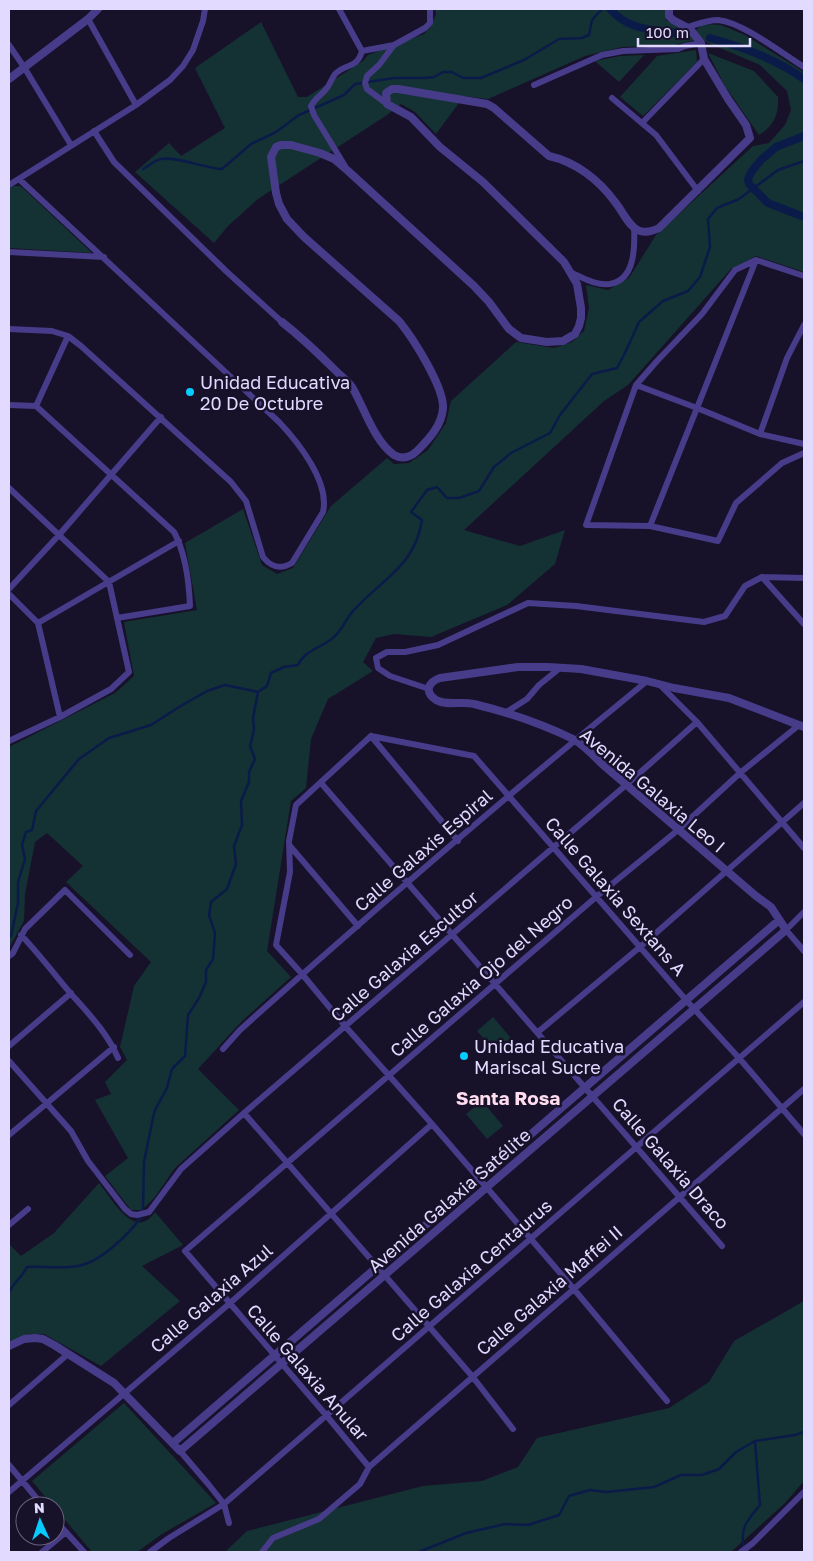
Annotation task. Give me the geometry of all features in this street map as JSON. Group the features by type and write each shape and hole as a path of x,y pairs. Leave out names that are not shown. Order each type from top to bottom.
{"street":[{"path":"9,79 88,19 98,9"},
{"path":"9,185 136,104 170,80 183,66 193,50 205,9"},
{"path":"339,9 362,51 360,59 355,64 335,74 327,88 314,99 311,106 314,115 347,170"},
{"path":"362,51 395,44 425,28 430,23 430,9"},
{"path":"387,104 386,93 392,89 487,104 549,156 560,158 584,171 614,200 634,228 640,232 651,232 659,228 698,191 750,138 746,125 718,84 704,59 701,44 688,27 669,16 669,9"},
{"path":"88,19 136,104"},
{"path":"688,27 714,20 738,26 804,67"},
{"path":"94,131 114,162 226,271 309,344 352,386 378,435 390,451 397,456 410,457 432,436 441,418 442,400 432,375 417,346 399,321 304,237 287,219 276,193 270,158 276,147 291,145 334,159 474,286 516,336 556,342 569,339 575,334 581,318 581,308 577,284 572,273 556,253 483,182 440,147 411,117 387,104 367,89 365,82 367,76 379,65 395,44"},
{"path":"534,84 602,55 623,51 678,49 701,44"},
{"path":"9,45 70,145"},
{"path":"642,123 704,59"},
{"path":"612,98 656,135 698,191"},
{"path":"9,329 52,331 68,336 161,417 231,482 246,501 263,557 267,563 275,567 284,567 292,563 322,512 324,505 323,490 305,453 292,435 279,422 19,179"},
{"path":"572,273 601,284 609,284 625,276 634,253 634,228"},
{"path":"9,252 104,257"},
{"path":"804,276 756,260 735,270 702,314 636,385 586,525 650,526 718,541 736,503 782,463 804,453"},
{"path":"650,526 756,260"},
{"path":"760,434 787,358 804,325"},
{"path":"36,406 68,336"},
{"path":"636,385 760,434 804,444"},
{"path":"9,405 36,406 174,532 179,541 189,587 190,606 117,618"},
{"path":"9,589 59,535 161,417"},
{"path":"9,488 109,582 129,672 111,689 60,717 9,741"},
{"path":"38,623 179,541"},
{"path":"802,726 729,698 580,669 518,668 440,678 430,683 428,689 390,676 378,668 376,658 387,652 405,652 438,645 528,603 576,606 704,622 725,616 745,586 762,577 804,578"},
{"path":"762,577 804,624"},
{"path":"9,594 38,623 60,717"},
{"path":"505,713 527,699 560,668"},
{"name":"Calle Galaxis Espiral","path":"223,1049 240,1030 302,974 574,740 647,681"},
{"path":"658,684 697,722 804,848"},
{"name":"Avenida Galaxia Leo I","path":"428,689 431,695 438,701 472,703 505,713 574,740 588,750 727,872 771,907 778,921 804,951"},
{"name":"Calle Galaxia Escultor","path":"46,1102 72,1131 88,1161 125,1210 137,1215 149,1212 181,1169 697,722"},
{"name":"Calle Galaxia Ojo del Negro","path":"185,1251 596,897 678,830 740,773 802,726"},
{"path":"458,841 371,736 296,805 290,846 290,872 276,945 573,1288 667,1401"},
{"name":"Calle Galaxia Sextans A","path":"371,736 474,756 804,1134"},
{"name":"Calle Galaxia Draco","path":"321,783 722,1246"},
{"path":"538,1032 640,947 804,803"},
{"path":"290,846 358,926"},
{"path":"9,956 25,929 65,890 130,955"},
{"name":"Avenida Galaxia Satélite","path":"180,1452 786,930 804,912"},
{"name":"Avenida Galaxia Satélite","path":"173,1444 778,921"},
{"path":"21,935 43,958 92,1017 114,1047 118,1058"},
{"path":"9,1046 71,993"},
{"name":"Calle Galaxia Centaurus","path":"150,1552 224,1504 804,1002"},
{"path":"9,1135 46,1102 114,1047"},
{"path":"9,1061 46,1102"},
{"name":"Calle Galaxia Maffei II","path":"262,1552 273,1538 319,1519 360,1484 369,1467 804,1089"},
{"path":"244,1113 472,1376 513,1429"},
{"name":"Calle Galaxia Azul","path":"9,1492 229,1304 432,1124"},
{"path":"9,1225 28,1209"},
{"name":"Calle Galaxia Anular","path":"185,1251 369,1467"},
{"path":"9,1346 24,1339 35,1338 43,1340 114,1383 125,1392 210,1485 224,1504 229,1523"},
{"path":"9,1405 68,1354"},
{"path":"9,1465 35,1496"},
{"path":"741,1552 753,1543 804,1492"},
{"path":"42,1552 66,1532 84,1552"}],"green space":[{"path":"435,9 666,9 666,20 684,30 695,40 675,45 622,47 585,56 488,99 464,96 436,134 415,112 401,104 258,199 227,227 214,243 135,172 169,143 181,156 225,128 195,68 261,22 298,97 307,97 363,61 368,55 424,34 431,26 436,14"},
{"path":"703,24 721,25 745,35 804,72 804,272 756,256 731,269 628,385 604,401 464,530 520,546 565,530 555,564 507,605 431,637 394,634 376,638 363,662 373,671 328,699 311,739 306,788 291,801 267,951 291,977 241,1022 198,1069 239,1110 175,1168 155,1197 142,1210 131,1210 105,1176 128,1158 95,1100 111,1094 105,1082 127,1060 120,1047 134,986 151,962 66,882 83,866 47,833 35,842 25,894 24,921 9,948 9,747 115,693 134,676 124,622 197,610 185,543 243,509 262,565 277,574 293,568 331,506 387,458 394,464 409,463 428,450 446,423 451,401 516,342 554,348 572,342 584,331 589,308 586,285 608,290 629,278 656,235 753,146 769,143 785,125 791,110 787,91 760,65 706,42 695,31"},
{"path":"696,50 697,62 643,116 620,97 657,56"},
{"path":"708,53 754,71 778,97 778,109 772,124 759,135 725,86"},
{"path":"644,55 619,82 595,61 620,56"},
{"path":"13,186 23,188 92,253 9,248 9,189"},
{"path":"493,1017 515,1043 499,1056 477,1031"},
{"path":"482,1101 503,1126 487,1139 466,1114"},
{"path":"99,1183 124,1215 140,1222 147,1220 155,1212 183,1245 142,1266 180,1301 101,1366 44,1334 30,1334 9,1342 9,1244 21,1256 54,1233"},
{"path":"804,1301 804,1481 785,1503 731,1552 225,1552 247,1531 423,1486 482,1481 518,1467 537,1438 669,1408 709,1382 734,1341"},
{"path":"124,1403 216,1503 162,1534 137,1552 92,1552 65,1520 65,1496 45,1496 32,1481"}],"waterway":[{"path":"143,169 161,159 222,169 251,144 276,132 299,115 344,95 355,84 394,78 434,77 443,72 452,72 463,78 481,78 524,60 559,39 582,38 589,35 592,20 602,9"},
{"path":"610,9 625,22 634,26 683,34"},
{"path":"710,38 759,54 782,65 804,79"},
{"path":"804,136 776,147 761,160 748,179 749,184 768,203 804,217"},
{"path":"143,1209 144,1162 155,1110 167,1088 172,1069 185,1056 188,1015 199,998 206,982 206,970 213,959 215,933 209,915 211,902 227,889 236,864 234,846 242,825 241,801 249,782 249,772 255,759 250,746 254,730 253,718 258,692 267,686 271,673 284,667 298,665 301,659 310,651 331,639 354,610 405,561 418,536 422,520 411,512 427,490 437,487 447,498 459,498 479,491 494,467 511,453 550,433 560,415 592,374 617,368 639,322 663,301 688,291 700,277 710,247 708,219 717,208 739,199 778,170 804,161"},
{"path":"9,937 11,936 18,903 18,882 25,859 22,845 26,832 32,830 36,811 79,759 109,738 151,725 207,691 225,685 258,692"},
{"path":"9,1293 27,1267 72,1267 96,1259 122,1239 142,1216"},
{"path":"419,1552 466,1533 505,1524 528,1525 559,1515 569,1496 590,1490 607,1492 654,1487 681,1475 702,1475 719,1469 736,1452 755,1441 804,1432"},
{"path":"744,1548 744,1530 748,1520 760,1505 755,1441"}],"place":[{"name":"Unidad Educativa 20 De Octubre","path":"190,392"},
{"name":"Unidad Educativa Mariscal Sucre","path":"464,1056"}],"district":[{"name":"Santa Rosa","path":"508,1097"}]}
